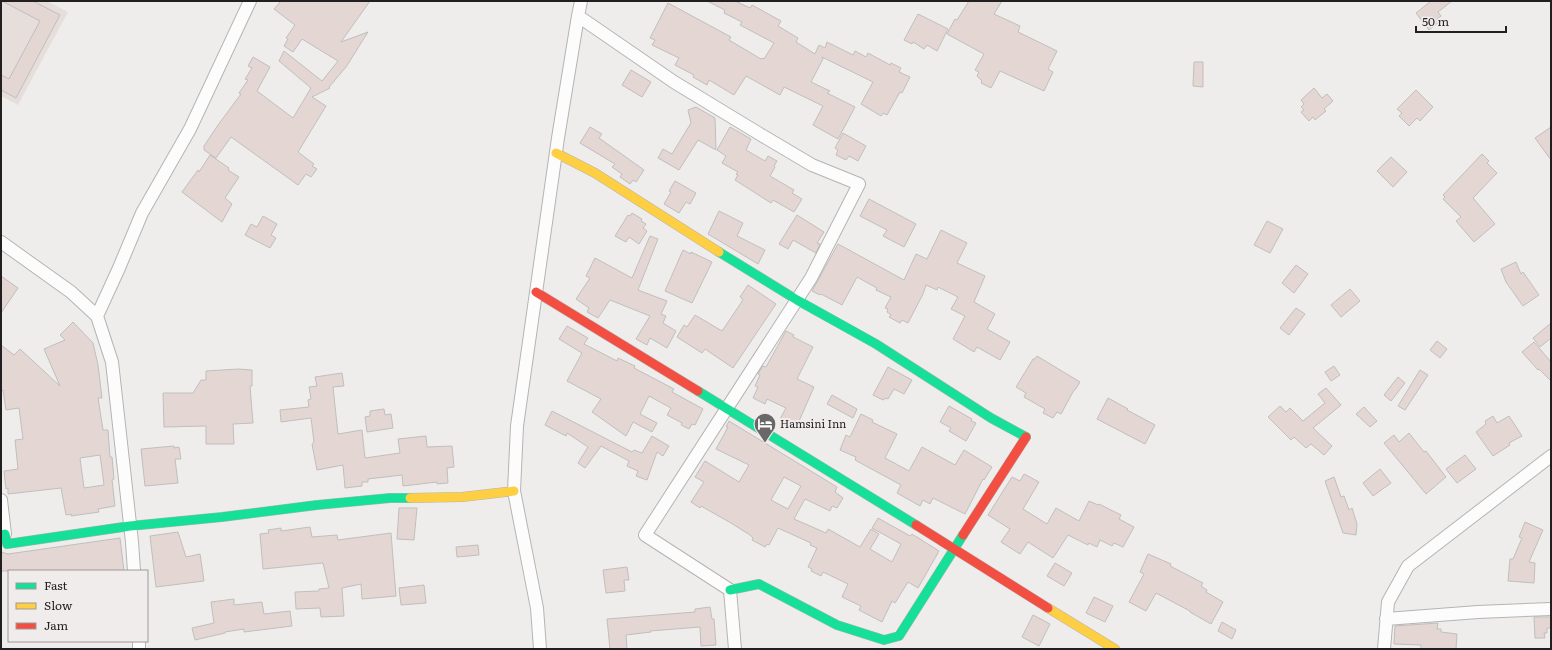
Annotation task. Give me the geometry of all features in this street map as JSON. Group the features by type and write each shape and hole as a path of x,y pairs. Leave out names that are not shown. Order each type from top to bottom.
{"street":[{"path":"97,316 120,268 142,213 190,129 250,1"},
{"path":"540,649 537,608 514,491 517,426 556,153 581,1"},
{"path":"556,153 595,173 706,245 797,300 876,344 991,418 1026,436 899,636 884,640 837,625 759,584 730,590 645,534 727,409 797,300 811,278 859,184 812,165 763,136 674,82 578,16"},
{"path":"1,242 71,292 97,316 112,362 134,570"},
{"path":"536,292 885,505 1115,649"},
{"path":"1384,649 1388,602 1408,566 1551,456"},
{"path":"1,500 3,535 7,544 130,526 222,517 324,504 390,498 462,497 514,491"},
{"path":"730,590 734,649"},
{"path":"1386,619 1478,612 1551,609"}],"shaded area":[{"path":"1,1 47,1 68,12 18,105 1,96"}],"building":[{"path":"2,1 33,1 60,15 16,98 1,90 1,75 9,79 40,21"},
{"path":"281,1 370,1 341,42 368,32 346,67 329,87 330,88 312,97 326,106 298,152 314,164 312,166 317,169 311,177 306,174 298,185 231,137 216,158 204,150 204,146 241,94 239,93 248,80 245,79 252,68 248,66 253,57 270,67 257,91 293,118 311,88 279,61 284,51 322,81 338,61 302,39 293,52 284,46 288,39 286,38 295,25 274,9"},
{"path":"707,1 735,1 750,8 752,5 781,21 778,26 798,38 796,42 815,54 819,45 825,48 827,42 853,55 855,51 866,57 868,53 890,65 891,63 901,68 899,72 910,77 902,93 900,92 887,115 883,113 881,116 861,104 873,82 822,57 823,59 811,82 830,91 827,93 855,107 838,139 813,125 823,106 784,87 780,95 746,76 734,95 709,80 707,85 693,77 694,75 675,65 679,58 652,45 655,40 650,38 668,3 731,37 729,40 761,59 764,59 774,43 740,25 742,22 724,13 725,10"},
{"path":"969,1 1002,1 994,14 1020,26 1018,32 1057,51 1048,69 1053,72 1044,91 1000,71 991,88 981,83 982,81 977,76 979,72 975,70 984,54 947,34 955,19 957,20"},
{"path":"1431,1 1452,1 1438,12 1441,16 1437,19 1439,22 1429,30 1416,13"},
{"path":"918,14 948,29 937,51 927,45 924,49 913,42 912,44 904,40"},
{"path":"1194,62 1203,62 1203,87 1193,86"},
{"path":"631,70 651,82 642,97 622,85"},
{"path":"1314,88 1322,98 1327,94 1333,101 1324,109 1326,111 1315,120 1313,117 1309,121 1301,112 1304,110 1301,107 1304,104 1301,100"},
{"path":"1416,90 1433,107 1420,121 1417,118 1409,126 1399,116 1402,113 1397,109"},
{"path":"696,107 715,118 716,150 698,140 679,170 658,158 663,149 672,154 691,123 688,110"},
{"path":"590,127 602,134 599,138 644,170 636,182 633,180 630,184 620,177 622,174 612,167 615,164 580,143"},
{"path":"730,127 751,139 746,150 765,161 768,156 777,161 770,176 794,190 792,193 802,199 794,212 773,200 771,203 735,180 738,172 722,163 726,156 717,150"},
{"path":"1551,127 1551,160 1535,138"},
{"path":"843,133 866,146 858,161 849,156 846,160 836,155 838,150 835,148"},
{"path":"1482,154 1489,161 1487,163 1497,173 1473,198 1495,224 1474,242 1456,221 1461,217 1443,199 1445,197 1443,195"},
{"path":"210,155 239,177 225,198 232,204 222,222 182,192 198,170 199,172"},
{"path":"1391,157 1407,172 1393,187 1377,171"},
{"path":"675,181 696,193 690,204 686,202 679,213 664,204"},
{"path":"869,199 916,224 904,247 883,236 887,230 860,216"},
{"path":"719,211 743,223 737,236 765,250 758,264 708,234"},
{"path":"632,213 642,219 641,221 646,224 643,228 647,231 639,244 629,237 626,242 615,236 628,215 630,216"},
{"path":"797,215 824,232 817,243 820,244 816,253 793,240 788,249 779,244"},
{"path":"263,216 277,224 271,235 276,238 270,248 245,235 251,224 257,227"},
{"path":"1267,221 1283,229 1270,253 1254,245"},
{"path":"941,230 967,243 957,263 985,276 974,302 995,314 987,329 1010,342 1000,360 977,347 974,352 953,339 965,316 951,309 958,297 938,287 937,290 926,285 908,323 902,320 900,323 889,317 891,315 887,312 888,309 885,308 891,297 876,290 877,288 857,277 842,305 812,291 838,244 904,280 916,254 927,259"},
{"path":"650,236 658,239 638,290 667,301 661,314 666,316 663,323 676,331 667,348 650,338 647,345 636,339 650,316 610,300 598,318 587,312 589,308 576,299 590,278 586,276 595,258 632,278"},
{"path":"683,250 691,254 691,252 712,262 692,303 665,291"},
{"path":"1516,262 1521,274 1523,272 1539,295 1523,306 1506,282 1501,269"},
{"path":"1296,265 1308,274 1294,293 1282,283"},
{"path":"1,276 18,288 1,313"},
{"path":"748,285 776,304 733,368 705,349 702,353 677,337 684,325 687,327 695,315 722,331 741,303 743,299 740,297"},
{"path":"1350,289 1360,301 1341,317 1331,305"},
{"path":"1296,308 1305,314 1289,335 1280,328"},
{"path":"73,322 93,343 98,365 102,398 98,398 103,430 108,430 110,457 112,457 114,479 112,480 115,506 98,509 99,512 71,516 71,514 66,515 61,488 8,494 4,471 18,469 15,440 23,439 19,408 6,410 3,390 1,391 1,345 14,355 20,349 60,386 44,349 65,340 60,335","holes":["100,455 104,485 84,488 80,458"]},
{"path":"1551,323 1551,338 1540,347 1533,338"},
{"path":"567,326 588,338 584,344 617,361 618,358 635,366 634,368 674,389 672,392 703,409 695,425 692,424 689,429 681,425 682,423 667,415 671,408 649,396 640,414 657,423 652,432 633,422 626,436 592,412 601,399 567,381 582,353 559,339"},
{"path":"786,331 794,335 793,337 813,347 797,379 814,387 796,428 780,419 786,408 767,399 765,404 753,398 758,387 755,386 760,375 758,374 763,366 766,367"},
{"path":"1437,341 1447,349 1440,358 1430,350"},
{"path":"1534,342 1551,362 1551,381 1539,369 1538,370 1522,352"},
{"path":"1037,356 1080,382 1061,414 1057,412 1053,418 1043,413 1045,409 1024,397 1026,393 1016,387 1033,359"},
{"path":"1334,366 1340,375 1331,381 1325,372"},
{"path":"888,367 912,380 904,394 894,389 888,399 886,398 883,400 873,395"},
{"path":"238,369 252,370 252,386 250,386 253,423 233,424 234,444 206,444 206,426 164,427 163,393 193,393 201,380 206,380 206,371"},
{"path":"1420,370 1428,375 1405,410 1398,406"},
{"path":"342,373 344,386 333,387 338,434 362,430 365,458 400,453 398,439 426,436 427,447 452,446 454,467 447,468 448,483 437,484 437,482 403,486 402,475 368,479 368,482 362,482 362,486 345,488 343,465 317,470 312,444 314,442 311,418 281,422 280,410 309,407 308,400 311,399 309,387 317,386 315,377"},
{"path":"1398,377 1405,383 1391,401 1384,395"},
{"path":"1326,388 1341,405 1313,428 1332,446 1324,455 1311,444 1306,448 1294,437 1291,440 1268,417 1280,406 1286,412 1290,408 1303,421 1325,403 1318,394"},
{"path":"832,395 857,409 853,418 827,404"},
{"path":"1108,398 1155,425 1145,444 1097,419"},
{"path":"949,406 972,419 971,421 976,423 966,441 949,431 951,428 940,422"},
{"path":"1364,407 1377,421 1370,427 1356,414"},
{"path":"384,409 385,415 391,414 393,428 367,432 365,417 370,416 370,411"},
{"path":"552,411 632,452 634,450 642,453 652,436 669,446 663,456 657,452 647,480 636,476 638,471 627,466 629,461 601,446 585,468 578,463 588,447 567,433 566,436 545,425"},
{"path":"861,414 873,420 872,422 897,434 885,458 909,471 922,447 955,465 964,450 992,467 984,480 983,479 965,514 933,498 930,504 923,500 920,506 897,493 901,485 855,460 856,457 840,450 846,435 850,437"},
{"path":"1493,416 1497,423 1509,416 1522,436 1509,443 1510,445 1493,456 1476,432 1486,424 1485,421"},
{"path":"729,421 837,487 835,492 843,498 837,508 832,506 830,511 805,499 794,519 826,533 828,529 860,547 871,529 879,534 870,549 892,562 901,544 872,528 878,518 910,536 912,534 939,551 918,588 908,582 895,603 892,601 882,622 859,610 861,606 842,597 848,584 823,572 821,576 811,571 812,569 808,567 817,548 810,545 811,543 778,528 769,545 767,544 765,547 752,540 753,538 750,535 731,523 691,502 704,482 695,477 705,461 739,482 749,465 716,449 728,427 726,427","holes":["784,477 801,486 788,509 771,500"]},
{"path":"1409,433 1424,452 1426,451 1446,477 1426,494 1384,443 1394,435 1399,442"},
{"path":"174,446 174,448 179,447 181,459 175,459 178,483 145,486 141,449"},
{"path":"1465,455 1476,469 1457,483 1446,469"},
{"path":"1380,469 1391,483 1373,496 1363,483"},
{"path":"1024,474 1039,482 1023,509 1047,524 1056,508 1079,521 1089,501 1098,505 1099,504 1121,515 1119,519 1134,527 1123,547 1114,543 1112,546 1100,540 1097,547 1089,543 1088,545 1068,535 1053,558 1028,542 1020,554 1001,542 1010,529 988,515 1012,477 1020,481"},
{"path":"1334,477 1341,497 1344,496 1349,510 1352,508 1357,524 1356,535 1343,533 1325,481"},
{"path":"399,508 417,508 414,540 397,539"},
{"path":"1525,522 1543,530 1529,562 1535,563 1534,583 1508,581 1510,559 1513,559 1522,538 1519,537"},
{"path":"310,527 312,537 337,535 338,540 391,533 396,596 362,599 361,584 342,588 344,616 321,617 320,608 296,609 295,592 319,591 319,589 329,588 323,563 263,569 260,534 269,533 268,530 281,528 281,531"},
{"path":"178,532 186,557 200,554 204,581 156,587 150,536"},
{"path":"120,538 124,570 1,571 1,552 8,554"},
{"path":"478,545 479,555 457,557 456,547"},
{"path":"1148,554 1171,564 1170,566 1203,583 1201,586 1207,590 1206,592 1223,602 1211,624 1156,593 1146,611 1129,602 1144,574 1140,572"},
{"path":"1055,563 1072,573 1064,586 1047,576"},
{"path":"627,567 629,580 624,580 625,591 606,593 603,570"},
{"path":"424,585 426,603 401,605 399,588"},
{"path":"1094,597 1113,606 1105,622 1086,613"},
{"path":"234,599 234,605 262,602 264,614 290,611 292,626 244,632 244,629 225,632 195,640 192,628 214,623 211,602"},
{"path":"710,607 712,619 714,619 716,645 701,646 700,627 650,631 651,632 626,635 627,649 610,649 607,619 695,612 695,609"},
{"path":"1033,615 1050,624 1039,646 1022,637"},
{"path":"1534,617 1551,617 1551,628 1547,628 1547,633 1544,633 1545,638 1535,638"},
{"path":"1222,622 1236,630 1232,639 1218,631"},
{"path":"1438,623 1437,629 1441,629 1441,632 1457,634 1456,649 1421,649 1421,645 1394,644 1395,626"}],"traffic: fast":[{"path":"719,252 797,300 876,344 991,418 1026,437"},
{"path":"698,391 916,525"},
{"path":"1,535 5,534 7,544 130,526 222,517 317,505 390,498 410,498"},
{"path":"730,590 759,584 837,625 884,640 899,636 963,535"}],"traffic: slow":[{"path":"556,153 595,173 719,252"},
{"path":"410,498 462,497 514,491"},
{"path":"1048,608 1115,649"}],"traffic: jam":[{"path":"536,292 698,391"},
{"path":"963,535 1026,437"},
{"path":"916,525 1048,608"}],"place":[{"name":"Hamsini Inn","path":"765,444"}]}
